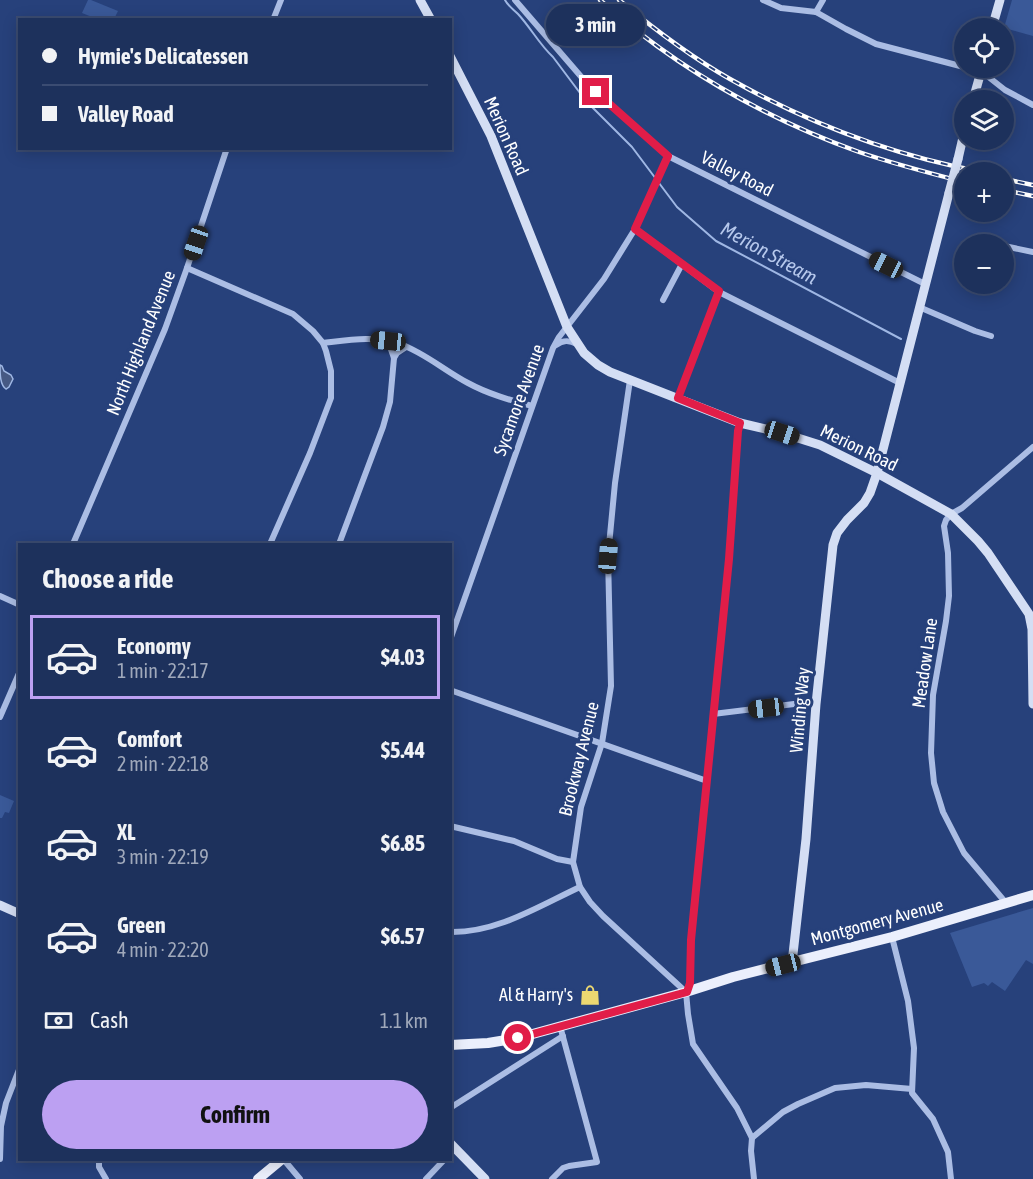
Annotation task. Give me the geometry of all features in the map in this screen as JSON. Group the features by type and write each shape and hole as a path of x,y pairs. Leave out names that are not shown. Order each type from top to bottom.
{"main road":[{"name":"Montgomery Avenue","path":"452,1044 499,1042 562,1031 733,977 892,937 1033,895"},
{"path":"258,1179 281,1161"}],"street":[{"path":"274,18 281,0"},
{"path":"420,0 430,18"},
{"name":"Valley Road","path":"515,0 590,87 668,156 925,284"},
{"path":"763,0 781,8 816,12 876,44 954,64"},
{"path":"816,12 823,0"},
{"path":"995,18 1000,0"},
{"name":"Merion Road","path":"452,60 491,136 567,327 584,353 610,372 740,423 820,445 951,514 978,540 1031,612 1033,704"},
{"path":"991,78 1005,90 1033,105"},
{"name":"North Highland Avenue","path":"73,543 155,354 187,268 226,150"},
{"name":"Winding Way","path":"792,963 806,839 816,704 833,545 837,533 870,493 877,473 960,150"},
{"name":"Sycamore Avenue","path":"452,632 554,348 559,337 604,279 635,229 668,156"},
{"path":"635,229 719,291 900,383"},
{"path":"1014,248 1033,252"},
{"path":"663,300 682,264"},
{"path":"187,268 293,314 323,343 332,371 332,398 326,416 270,543"},
{"path":"678,398 719,291"},
{"path":"919,308 991,336"},
{"path":"323,343 362,338 388,341 426,356 480,390 532,406"},
{"path":"339,543 383,427 390,402 394,358 388,341"},
{"path":"554,348 561,342 577,344"},
{"path":"394,358 406,347"},
{"name":"Brookway Avenue","path":"630,380 615,483 608,556 611,686 602,743 580,807 573,862 580,887 590,902 687,992"},
{"path":"740,423 728,570 691,940 690,983 687,992 693,1044 737,1108 752,1138 754,1179"},
{"path":"951,514 962,508 1033,447"},
{"name":"Meadow Lane","path":"951,514 946,520 944,530 948,553 949,596 933,695 931,753 934,783 943,812 964,853 1006,903"},
{"path":"0,596 18,604"},
{"path":"0,717 18,676"},
{"path":"452,691 707,781"},
{"path":"712,714 794,704 816,704"},
{"path":"452,826 514,841 557,859 573,862"},
{"path":"452,932 471,930 507,921 580,887"},
{"path":"0,905 18,913"},
{"path":"892,937 911,1020 914,1048 912,1093 933,1119 948,1152 951,1179"},
{"path":"452,1107 562,1031 597,1162 563,1168 552,1179"},
{"path":"0,1158 1,1126 6,1103 18,1072"},
{"path":"752,1138 783,1112 835,1088 866,1085 912,1089"},
{"path":"452,1148 485,1179"},
{"path":"99,1161 99,1167 106,1179"},
{"path":"283,1161 300,1179"},
{"path":"426,1179 443,1161"}],"shaded area":[{"path":"88,0 118,11 114,18 94,18 82,13"},
{"path":"1012,0 1033,0 1033,36 1014,31 1014,18 1007,18"},
{"path":"0,365 13,379 6,389 1,382"},
{"path":"0,795 14,801 9,813 5,812 2,818 0,818"},
{"path":"1033,908 1033,964 1026,960 1005,991 992,982 988,986 984,983 972,987 950,933"}],"waterway":[{"name":"Merion Stream","path":"505,0 523,19 586,101 632,147 677,207 716,241 901,339"}],"railway":[{"path":"600,0 690,69 756,107 859,152 954,179"},
{"path":"619,0 659,32 701,61 790,110 885,147 954,166"},
{"path":"1014,181 1033,185"},
{"path":"1014,192 1033,196"}],"place":[{"name":"Al & Harry's","path":"590,995"}],"route":[{"path":"518,1038 687,992 690,983 691,940 729,559 740,423 678,398 719,291 635,229 668,156 596,92"}]}
